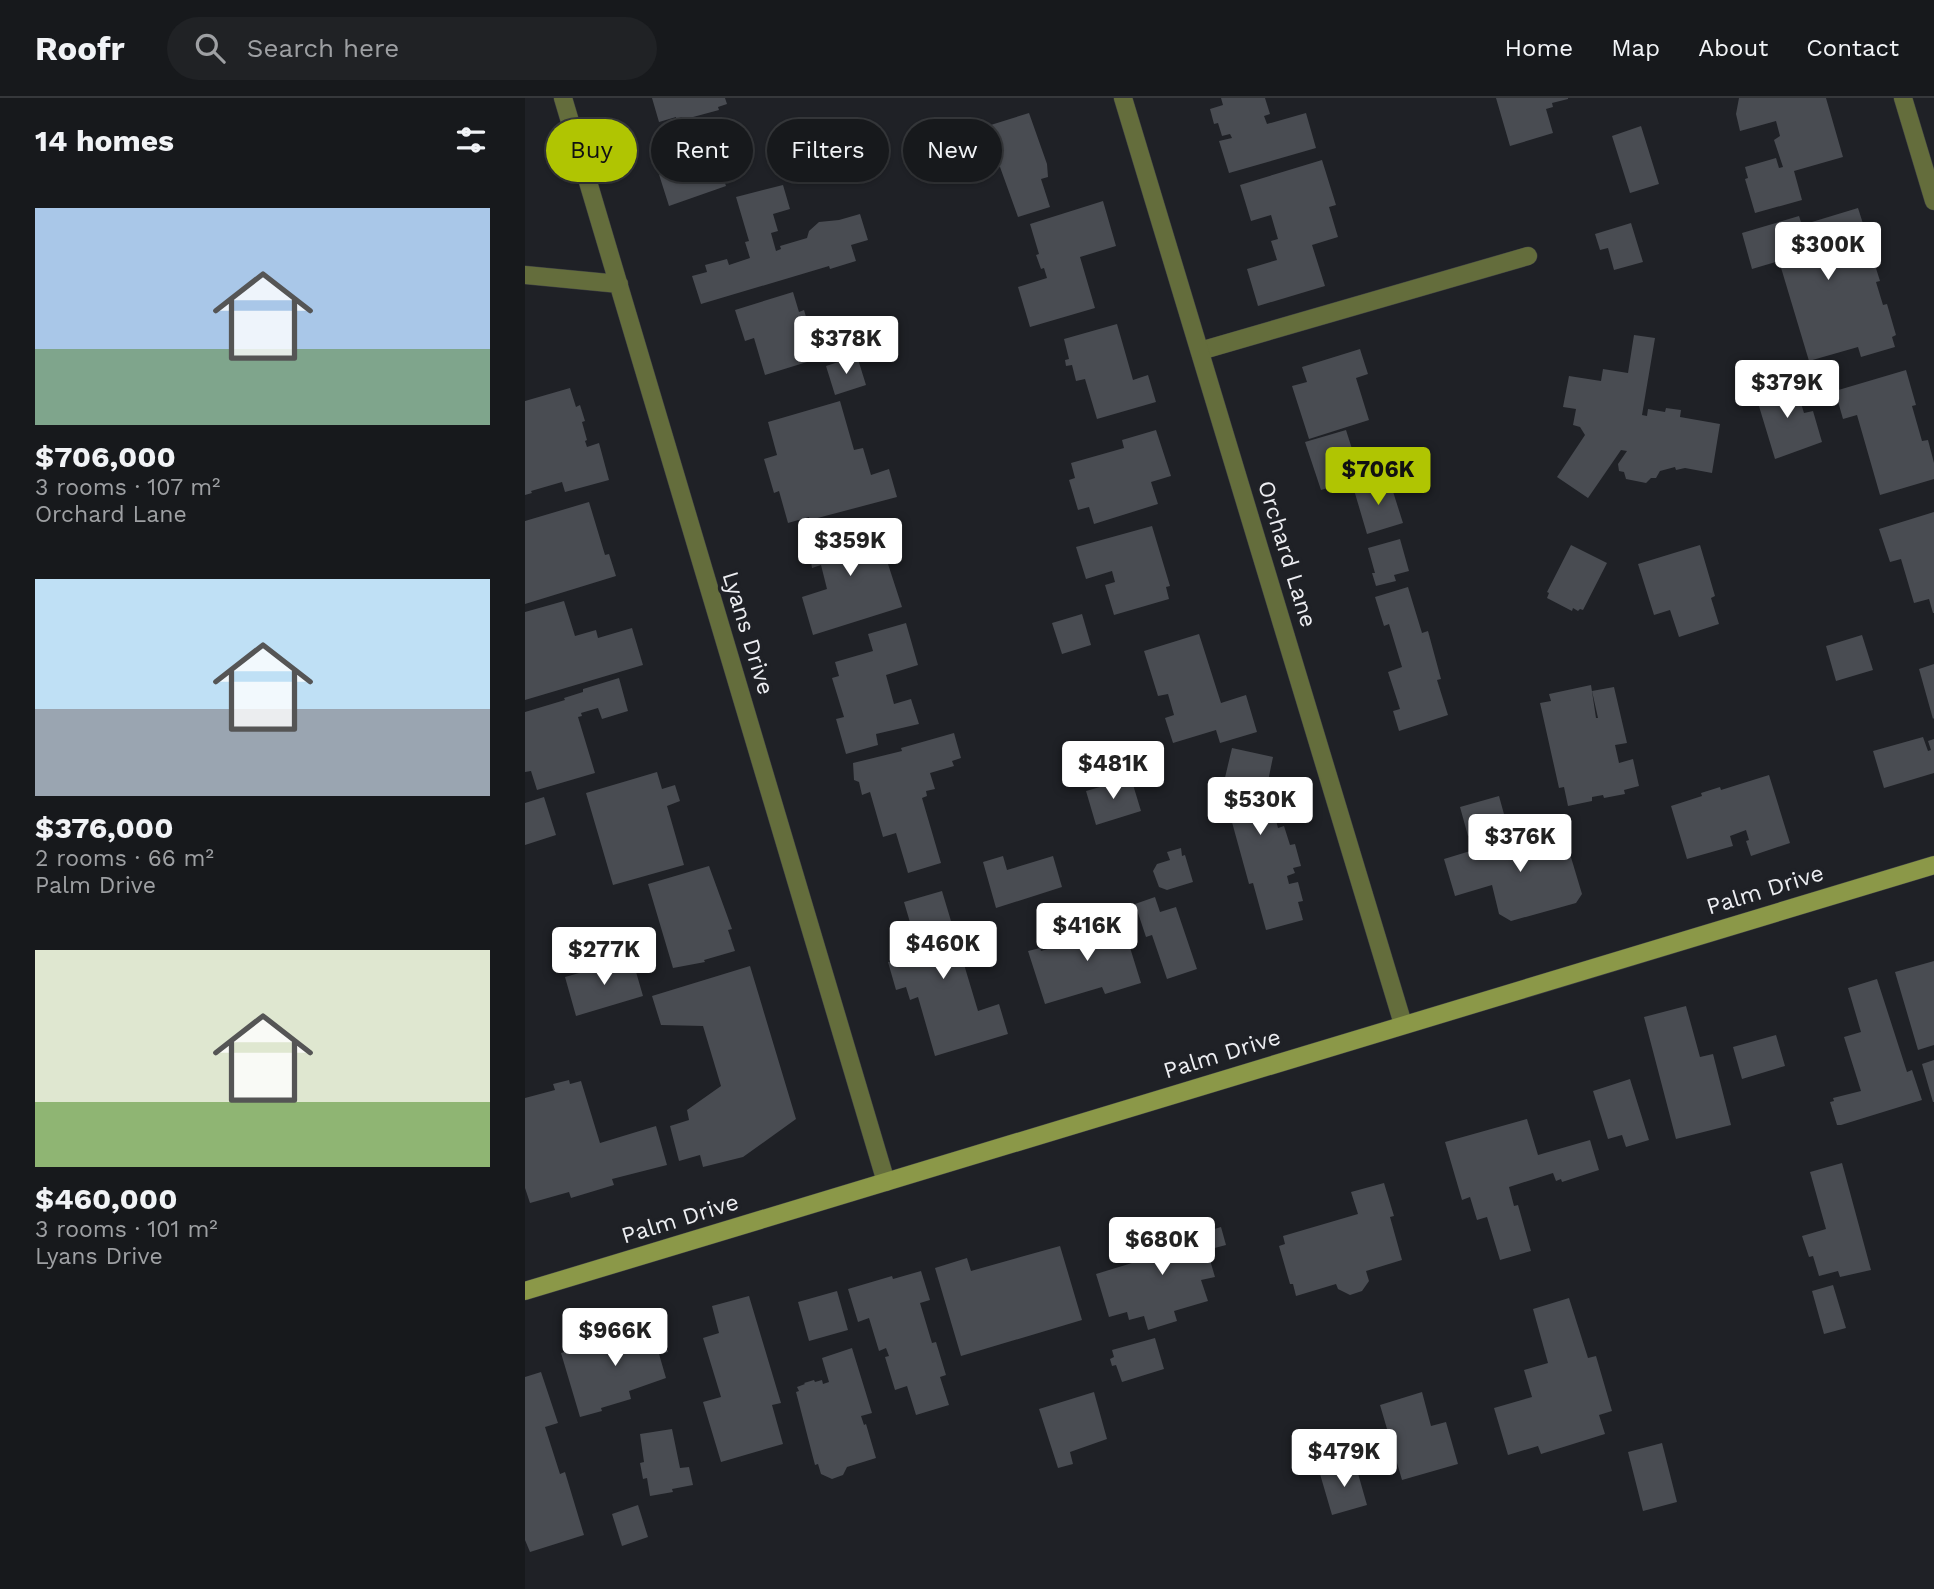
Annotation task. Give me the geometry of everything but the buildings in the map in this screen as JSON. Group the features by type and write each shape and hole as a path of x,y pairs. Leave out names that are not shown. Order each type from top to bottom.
{"street":[{"name":"Lyans Drive","path":"563,98 885,1182"},
{"name":"Orchard Lane","path":"1123,98 1403,1024"},
{"path":"1903,98 1934,201"},
{"path":"1200,351 1528,256"},
{"path":"525,275 619,284"},
{"name":"Palm Drive","path":"525,1291 1934,865"}]}
